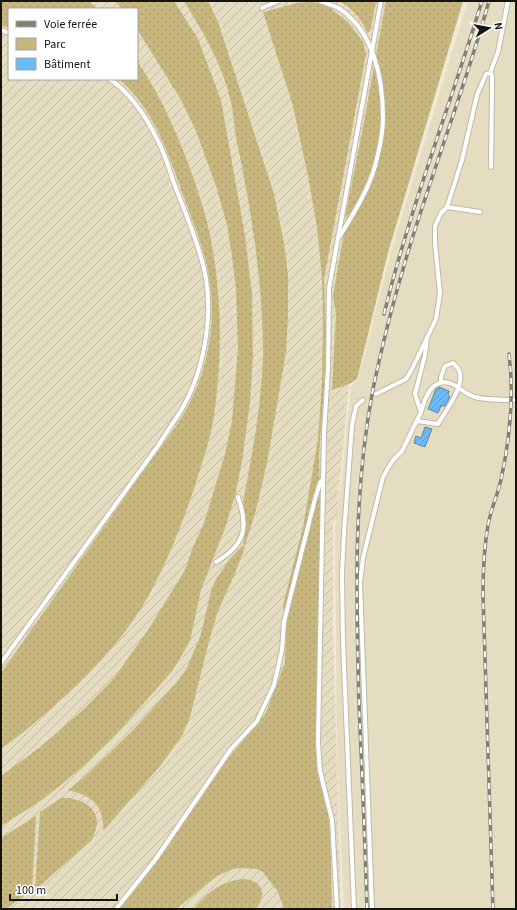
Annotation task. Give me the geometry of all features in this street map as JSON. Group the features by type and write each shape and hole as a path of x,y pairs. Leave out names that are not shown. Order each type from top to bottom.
{"lane":[{"path":"262,8 278,1"},
{"path":"320,1 339,9 354,21 372,48 381,91 383,119 380,144 374,167 365,191 338,238"},
{"path":"337,909 332,820 320,772 318,743 324,433 328,369 329,288 372,48 382,1"},
{"path":"376,394 406,378 412,369 436,319 440,293 435,226 441,213 447,206 462,160 477,95 486,74 490,73 498,52 508,1"},
{"path":"490,73 492,75 491,167"},
{"path":"1,663 160,443 183,407 194,382 204,348 208,316 208,290 201,255 159,141 142,113 120,86 111,80"},
{"path":"447,206 480,212"},
{"path":"421,412 415,394 425,355 427,337"},
{"path":"417,421 438,424 461,381 459,370 453,363 445,366 441,377 441,382"},
{"path":"372,909 360,583 363,558 383,477 393,460 402,451 421,412 424,400 431,388 436,383 441,382 451,384 467,395 477,398 516,400"},
{"path":"354,909 343,641 342,574 352,425 356,406 363,400"},
{"path":"116,909 154,860 231,749 257,721 274,685 282,650 284,622 315,499 320,483 323,479"},
{"path":"216,562 234,550 241,539 243,518 238,497"}],"shaded area":[{"path":"1,1 463,1 388,254 357,379 349,384 337,516 333,523 333,634 341,909 1,909"},
{"path":"468,1 516,1 516,909 344,909 337,753 335,526 343,469 351,387 358,380 391,252"}],"green space":[{"path":"1,1 89,1 96,8 8,8 8,28 1,25"},
{"path":"115,1 174,1 198,39 221,100 245,236 252,294 253,356 250,402 242,461 235,496 225,528 201,590 190,641 173,670 113,738 78,771 42,800 1,826 1,776 39,748 85,708 114,678 148,630 185,570 193,547 204,523 225,454 232,421 238,348 236,289 227,225 216,186 196,131 180,98 138,31 138,8 121,8"},
{"path":"184,1 208,1 218,22 274,194 284,243 288,275 286,352 267,463 256,510 245,545 243,544 245,533 245,513 243,503 261,391 263,329 260,283 232,106 218,62"},
{"path":"338,1 376,1 370,32 367,32 359,18 347,6"},
{"path":"386,1 463,1 388,252 357,379 349,384 332,390 336,315 333,296 347,215 345,217"},
{"path":"311,2 325,4 348,22 363,42 366,54 324,279 326,335 319,456 320,508 316,761 319,780 328,811 330,828 332,909 284,909 278,892 263,872 257,869 241,868 233,869 217,876 176,909 120,909 169,845 225,762 265,715 285,663 286,637 283,605 303,527 318,439 322,382 322,278 317,227 293,106 263,12 297,3"},
{"path":"138,62 160,99 178,139 197,188 208,226 213,249 220,321 219,369 213,423 199,473 177,535 157,580 138,612 113,646 69,693 20,735 1,749 1,673 186,410 201,377 210,340 212,303 207,266 202,247 164,144 141,102 120,80 138,80"},
{"path":"242,546 245,547 218,611 190,717 182,736 160,766 103,831 102,815 95,803 83,795 68,790 82,779 133,730 177,682 187,668 201,634 211,591 215,581 229,560"},
{"path":"61,798 79,800 89,806 96,816 96,829 92,840 35,890 40,812"},
{"path":"36,816 32,890 6,909 1,909 1,838"},
{"path":"242,879 254,882 261,888 262,898 256,909 194,909 203,898 221,885"}],"building":[{"path":"439,387 449,391 448,395 450,397 445,406 441,406 438,413 428,409 436,389"},
{"path":"425,427 432,429 425,447 414,443 416,436 421,438"}],"railway":[{"path":"384,314 394,274 418,196 482,1"},
{"path":"367,909 357,625 357,546 362,467 367,428 378,365 402,273 474,52 489,1"},
{"path":"493,909 483,577 488,525 501,481 509,430 511,399 509,354"}]}
